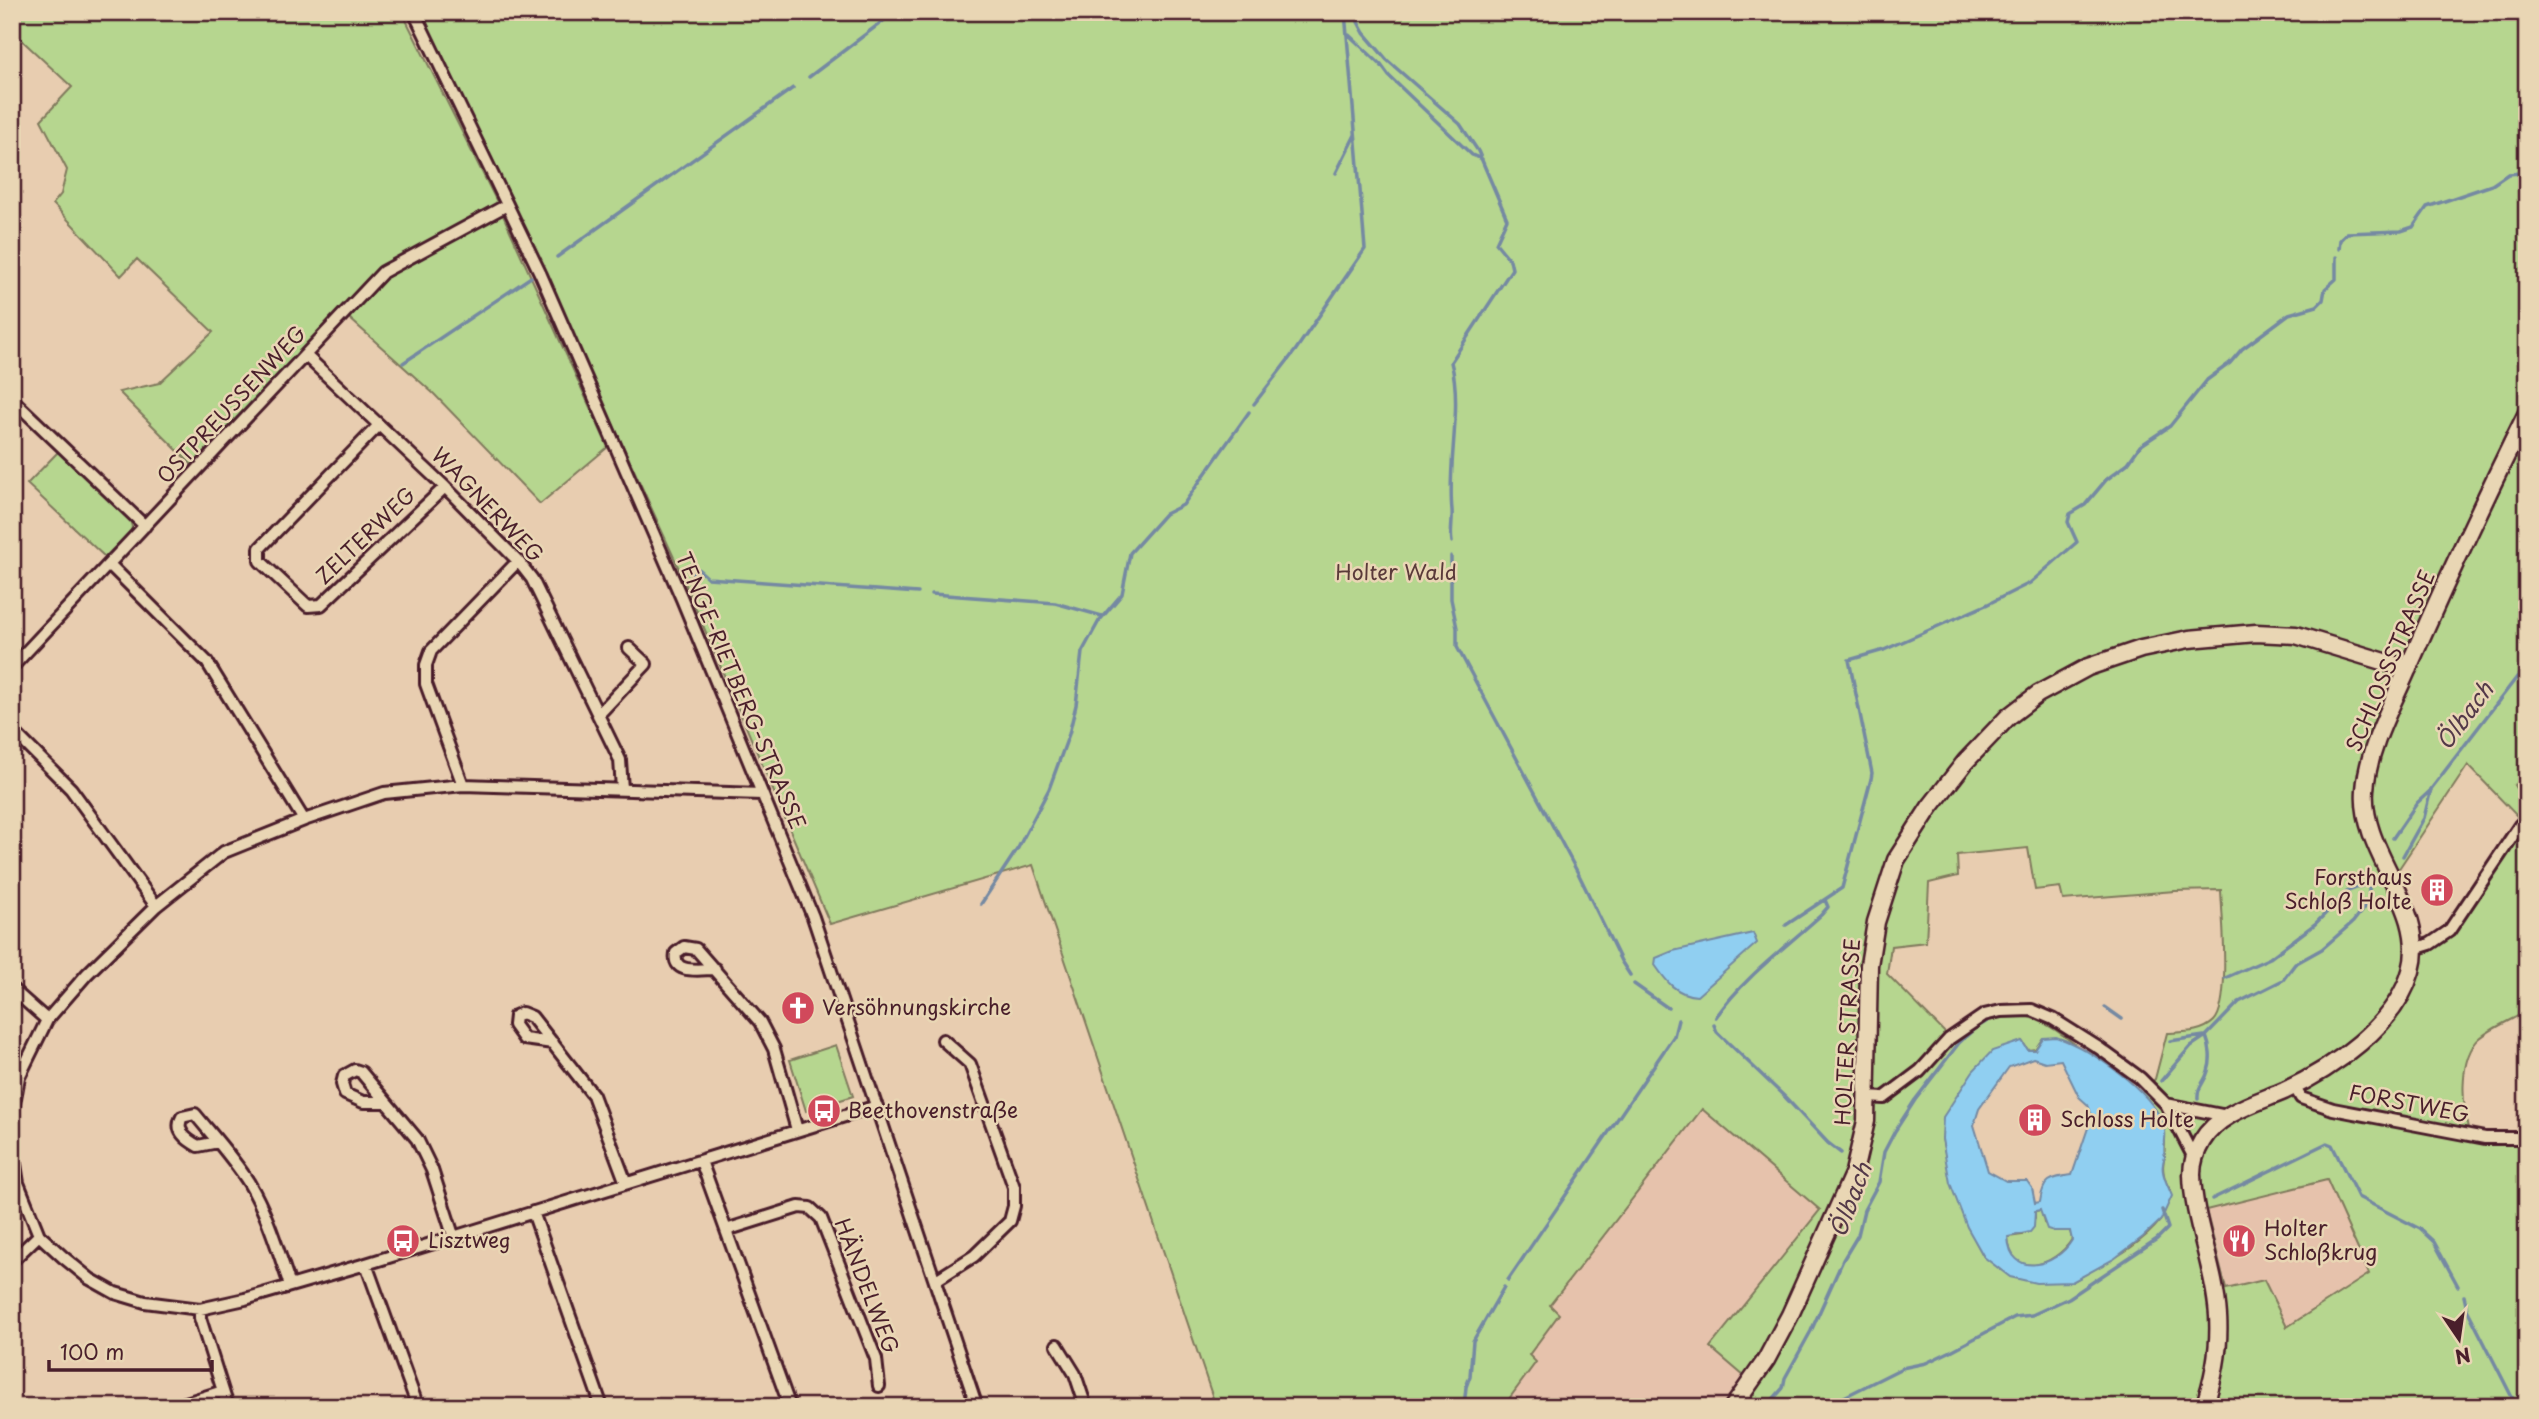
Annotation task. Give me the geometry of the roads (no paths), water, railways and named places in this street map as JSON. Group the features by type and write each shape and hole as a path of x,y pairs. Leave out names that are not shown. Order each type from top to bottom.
{"street":[{"name":"TENGE-RIETBERG-STRASSE","path":"414,12 541,275 682,599 813,917 978,1407"},
{"name":"OSTPREUSSENWEG","path":"12,667 383,272 507,205"},
{"name":"WAGNERWEG","path":"305,355 445,487 518,561 532,579 620,760 621,789"},
{"path":"12,399 145,526"},
{"name":"SCHLOSSSTRASSE","path":"2194,1158 2211,1128 2227,1116 2294,1086 2333,1063 2385,1018 2404,988 2414,949 2412,933 2372,837 2367,818 2365,790 2371,759 2436,603 2527,413"},
{"name":"ZELTERWEG","path":"379,425 260,548 260,561 298,597 308,606 321,605 445,487"},
{"path":"463,785 426,684 426,665 431,650 518,561"},
{"path":"109,564 207,662 304,820"},
{"name":"HOLTER STRASSE","path":"1733,1407 1766,1360 1790,1315 1849,1187 1862,1143 1867,1097 1869,965 1876,922 1896,860 1930,807 1958,771 2008,717 2038,694 2088,667 2141,649 2189,639 2256,633 2296,635 2407,669"},
{"path":"598,715 646,664 629,648"},
{"path":"12,730 71,789 156,906"},
{"path":"12,1114 19,1077 47,1020 87,974 156,906 224,852 304,820 384,793 463,785 762,794"},
{"path":"2414,949 2430,944 2449,931 2520,825 2527,819"},
{"path":"715,969 760,1022 774,1049 797,1130"},
{"path":"12,989 47,1020"},
{"path":"1867,1097 1884,1098 1920,1071 1949,1039 1984,1015 2001,1011 2032,1010 2053,1019 2140,1078 2166,1104 2194,1158 2192,1173 2195,1201 2214,1281 2218,1317 2213,1381 2204,1407"},
{"path":"936,1280 974,1256 1010,1221 1014,1206 1014,1187 970,1064 943,1040"},
{"path":"553,1043 593,1095 626,1183"},
{"name":"FORSTWEG","path":"2294,1086 2301,1098 2333,1109 2485,1138 2524,1138"},
{"path":"386,1102 417,1139 432,1170 453,1235"},
{"path":"2166,1104 2227,1116"},
{"path":"12,1145 15,1183 39,1235 90,1279 115,1293 157,1305 200,1309 366,1264 877,1106"},
{"path":"218,1142 249,1182 290,1285"},
{"path":"701,1161 790,1407"},
{"name":"HÄNDELWEG","path":"726,1230 799,1207 810,1208 821,1218 876,1359 879,1386"},
{"path":"533,1212 602,1407"},
{"path":"12,1261 39,1235"},
{"path":"366,1264 418,1407"},
{"path":"200,1309 200,1318 228,1407"},
{"path":"1057,1345 1075,1374 1086,1407"},
{"path":"173,1407 223,1391"}],"water":[{"path":"1753,933 1757,943 1697,996 1677,990 1655,965 1656,958 1673,951"},
{"path":"2056,1037 2070,1043 2118,1072 2133,1084 2157,1111 2165,1129 2163,1172 2172,1196 2161,1220 2114,1259 2072,1282 2036,1283 2010,1277 1984,1257 1967,1227 1950,1183 1942,1139 1943,1117 1973,1071 1992,1051 2022,1041 2028,1050 2035,1050 2043,1038","holes":["2033,1058 2045,1062 2061,1060 2079,1097 2088,1105 2092,1116 2072,1175 2049,1181 2043,1188 2040,1202 2035,1203 2032,1188 2027,1181 2006,1181 1988,1171 1974,1125 1979,1109 2009,1067","2040,1210 2047,1229 2070,1231 2072,1240 2056,1257 2046,1262 2025,1264 2011,1251 2008,1237 2030,1232 2034,1227 2035,1211"]}],"waterway":[{"path":"809,77 895,12"},
{"path":"1254,404 1295,351 1365,249 1345,12"},
{"path":"1359,12 1358,22 1364,33 1387,60 1460,124 1478,151 1507,219 1496,243 1510,260 1512,269 1451,362 1456,397 1451,473 1452,542"},
{"path":"1349,35 1472,155 1482,159"},
{"path":"557,257 793,88"},
{"path":"1336,173 1355,135"},
{"path":"2339,249 2340,240 2347,233 2401,231 2413,227 2427,207 2492,185 2508,174 2521,173 2527,168"},
{"path":"1786,925 1842,888 1871,779 1849,660 1884,650 2030,583 2077,542 2068,522 2070,514 2085,505 2106,480 2128,463 2140,446 2170,426 2207,380 2230,363 2242,349 2289,314 2317,306 2323,300 2325,289 2336,279 2336,257"},
{"path":"403,363 531,277"},
{"path":"981,904 1018,848 1049,789 1069,734 1076,705 1082,652 1099,621 1122,594 1130,553 1165,514 1183,505 1249,412"},
{"path":"1451,556 1451,599 1457,628 1457,647 1630,975"},
{"path":"692,575 698,569 708,578 918,593"},
{"path":"932,594 1055,603 1102,616"},
{"name":"Ölbach","path":"2403,856 2424,818 2431,789 2527,664"},
{"name":"Ölbach","path":"2393,838 2417,803 2431,790"},
{"name":"Ölbach","path":"2198,1099 2210,1062 2206,1036 2239,1002 2283,980 2295,964 2322,949 2353,922 2369,901 2369,883 2348,891 2315,924 2270,958 2225,978"},
{"path":"1716,1017 1752,976 1821,915 1828,907 1825,900"},
{"path":"1634,984 1668,1008"},
{"name":"Ölbach","path":"2105,1007 2122,1019"},
{"path":"1508,1280 1674,1036 1678,1020"},
{"name":"Ölbach","path":"1766,1407 1783,1388 1785,1378 1858,1235 1864,1210 1879,1182 1884,1152 1895,1131 1959,1043 1989,1020"},
{"path":"1714,1025 1717,1032 1841,1153"},
{"name":"Ölbach","path":"2170,1041 2204,1036"},
{"name":"Ölbach","path":"2161,1081 2191,1046 2206,1036"},
{"path":"2212,1199 2327,1143 2332,1145 2358,1197 2420,1229 2434,1242 2458,1286"},
{"path":"1837,1191 1843,1176"},
{"name":"Ölbach","path":"1824,1407 1902,1368 1926,1363 2015,1317 2032,1315 2069,1298 2157,1239 2168,1228 2162,1210"},
{"path":"1464,1407 1473,1341 1504,1287"},
{"path":"2464,1296 2467,1309 2517,1407"}],"place":[{"name":"Forsthaus Schloß Holte","path":"2437,890"},
{"name":"Versöhnungskirche","path":"798,1008"},
{"name":"Beethovenstraße","path":"824,1111"},
{"name":"Schloss Holte","path":"2035,1120"},
{"name":"Lisztweg","path":"403,1241"},
{"name":"Holter Schloßkrug","path":"2239,1241"}],"park label":[{"name":"Holter Wald","path":"1396,573"}]}
